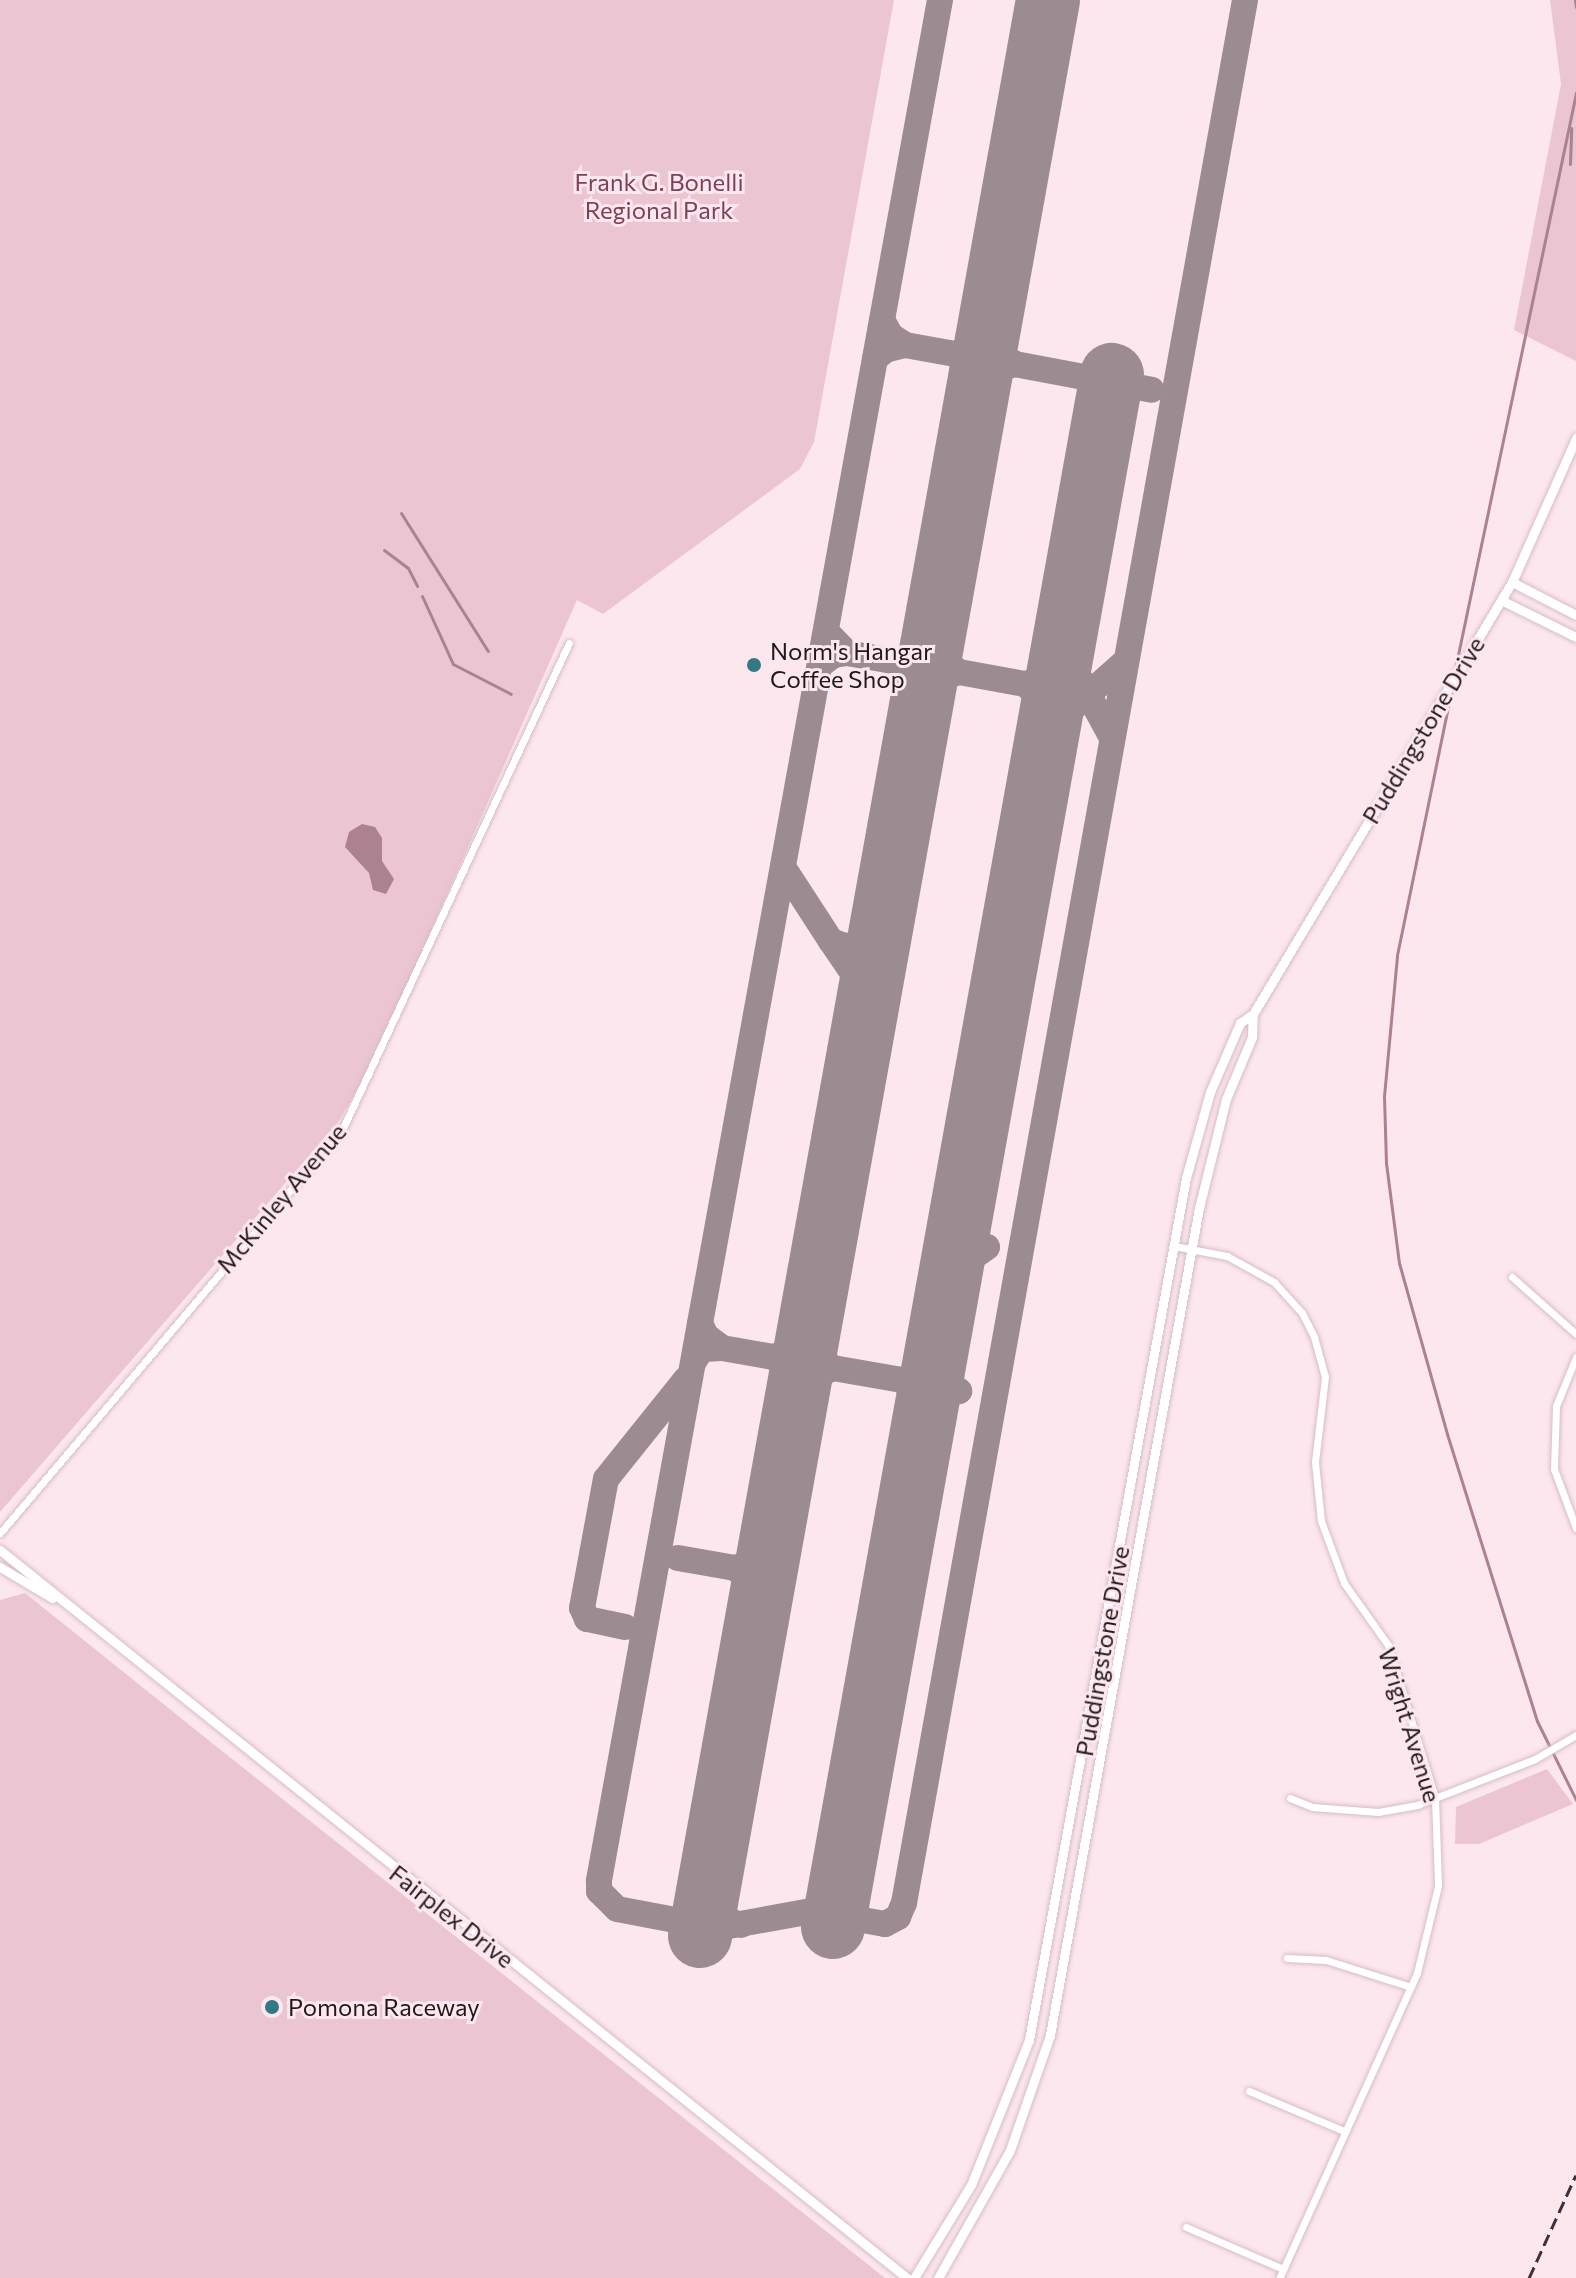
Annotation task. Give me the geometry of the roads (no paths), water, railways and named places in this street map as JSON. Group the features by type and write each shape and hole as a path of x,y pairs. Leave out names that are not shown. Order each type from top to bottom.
{"street":[{"name":"Puddingstone Drive","path":"914,2278 971,2185 1029,2040 1174,1246 1210,1092 1240,1023 1253,1014 1512,582 1576,438"},
{"path":"1512,582 1576,615"},
{"path":"1501,600 1576,637"},
{"name":"McKinley Avenue","path":"0,1533 343,1128 569,643"},
{"name":"Puddingstone Drive","path":"938,2278 1010,2150 1050,2035 1192,1249 1216,1133 1252,1037 1253,1014"},
{"name":"Wright Avenue","path":"1174,1246 1227,1256 1274,1282 1302,1313 1314,1337 1325,1377 1315,1462 1321,1521 1344,1583 1388,1645 1435,1798 1438,1886 1431,1926 1411,1987 1279,2278"},
{"path":"1512,1277 1576,1334"},
{"path":"1576,1357 1556,1406 1554,1469 1576,1528"},
{"name":"Fairplex Drive","path":"0,1550 907,2278"},
{"path":"0,1567 72,1609"},
{"path":"1290,1798 1312,1807 1378,1812 1435,1798 1541,1756 1576,1735"},
{"path":"1287,1958 1326,1960 1411,1987"},
{"path":"1249,2091 1344,2131"},
{"path":"1186,2227 1283,2269"}],"waterway":[{"path":"1575,0 1576,7"},
{"path":"1455,669 1576,93"},
{"path":"1570,164 1571,128"},
{"path":"401,513 488,651"},
{"path":"384,550 408,568 417,586"},
{"path":"422,596 453,664 511,694"},
{"path":"1451,692 1397,956 1384,1096 1386,1163 1399,1263 1447,1434 1537,1721 1576,1800"}],"railway":[{"path":"1529,2278 1576,2175"}],"place":[{"name":"Norm's Hangar Coffee Shop","path":"754,665"},
{"name":"Pomona Raceway","path":"272,2007"}],"park label":[{"name":"Frank G. Bonelli Regional Park","path":"659,196"}]}
